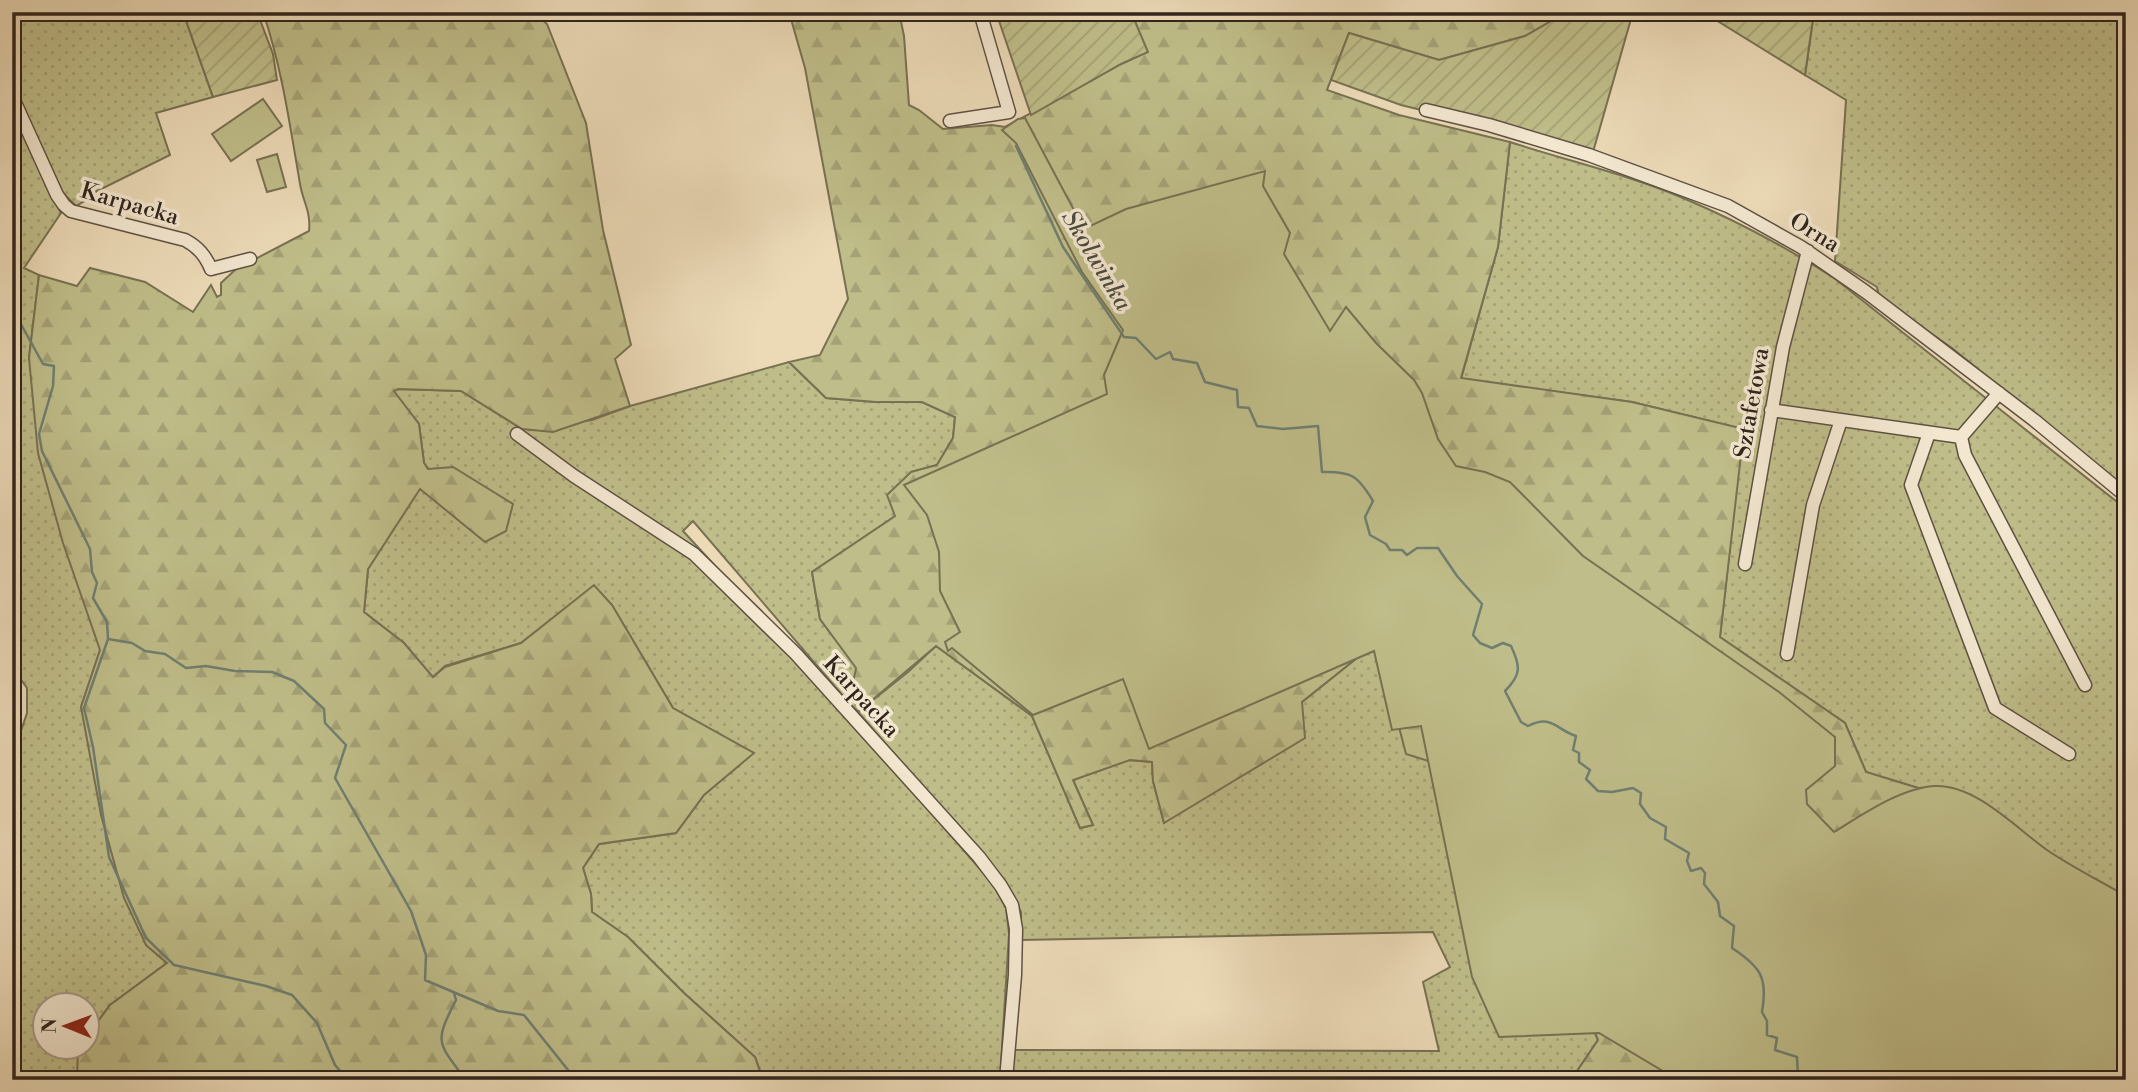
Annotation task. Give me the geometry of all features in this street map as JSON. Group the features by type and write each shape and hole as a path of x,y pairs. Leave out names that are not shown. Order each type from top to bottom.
{"street":[{"path":"950,121 1009,112 981,12"},
{"name":"Karpacka","path":"12,96 57,195 71,211 185,240 196,246 206,257 211,269 250,258"},
{"name":"Orna","path":"1426,110 1489,125 1589,155 1728,206 1808,251 1867,292 1999,393 2126,496"},
{"name":"Sztafetowa","path":"1745,564 1783,347 1808,251"},
{"path":"1961,437 1999,393"},
{"path":"1771,410 1961,437"},
{"path":"1787,654 1813,505 1841,420"},
{"path":"1929,433 1911,485 1995,708 2069,754"},
{"name":"Karpacka","path":"517,434 694,554 796,654 986,866 1012,905 1016,929 1006,1080"},
{"path":"1961,437 1965,455 2085,685"}],"green space":[{"path":"12,12 183,12 213,97 156,113 170,155 87,196 88,199 76,206 63,193 57,182 12,82"},
{"path":"183,12 257,12 273,54 277,80 213,97"},
{"path":"263,12 533,12 547,24 586,123 603,230 631,345 615,359 630,406 553,432 522,429 461,391 394,391 419,424 424,463 428,469 453,467 513,504 506,531 485,542 420,489 368,569 364,612 404,643 433,677 445,667 521,643 594,585 612,605 673,708 754,753 704,795 676,833 599,844 583,868 591,894 592,912 628,937 684,993 755,1057 763,1080 77,1080 78,1060 102,1060 102,1016 110,1005 167,963 146,945 124,898 101,815 81,707 100,650 63,543 38,453 29,358 39,275 77,286 90,268 145,282 193,312 211,285 217,297 221,295 221,283 236,269 309,231 308,212 270,33"},
{"path":"789,12 899,12 904,36 909,105 943,129 992,125 1005,127 1147,52 1131,12 1567,12 1525,36 1439,60 1349,33 1327,90 1399,115 1510,142 1498,247 1461,378 1632,402 1744,429 1720,637 1845,723 1866,772 1967,803 2126,901 2126,1080 1571,1080 1598,1040 1561,952 1441,765 1406,754 1377,642 1302,702 1305,738 1164,823 1153,781 1152,762 1130,760 1073,780 1093,825 1080,828 1032,716 936,646 858,712 849,703 856,668 820,619 812,572 895,516 887,495 911,472 937,465 953,438 955,417 922,402 826,398 789,362 820,355 848,299 805,68"},
{"path":"996,12 1131,12 1148,52 1121,64 1031,115"},
{"path":"1567,12 1633,12 1593,152 1401,105 1331,80 1349,33 1439,60 1525,36"},
{"path":"1703,12 1814,12 1805,75"},
{"path":"1814,12 2126,12 2126,489 1952,348 1879,297 1877,287 1835,261 1846,100 1805,75"},
{"path":"263,99 282,126 231,161 212,134"},
{"path":"12,112 61,213 24,268 39,275 29,358 94,589 100,650 81,707 146,945 167,963 110,1005 102,1016 102,990 32,990 32,1060 78,1060 77,1080 12,1080 12,757 27,713 27,688 12,667"},
{"path":"1025,118 1084,229 1126,209 1265,171 1263,186 1290,233 1284,254 1330,331 1346,307 1376,343 1414,380 1422,393 1438,439 1456,466 1485,472 1510,482 1583,556 1779,692 1835,737 1835,766 1806,790 1807,804 1834,832 1883,803 1910,791 1936,786 1951,788 1981,800 2047,850 2126,896 2126,1080 1678,1080 1599,1033 1499,1037 1472,977 1421,726 1392,730 1374,651 1149,749 1123,679 1033,715 952,648 948,651 945,642 960,632 940,591 939,552 927,515 904,485 1107,394 1104,375 1123,330 1082,272 1016,143 1002,130 1018,119"},
{"path":"1510,142 1619,175 1683,198 1760,235 1834,278 2126,509 2126,901 1967,803 1866,772 1845,723 1720,637 1743,429 1632,402 1461,379 1498,247"},
{"path":"277,154 286,187 267,192 257,160"},
{"path":"789,362 826,398 922,402 955,417 953,438 937,465 911,472 896,516 812,572 820,619 857,668 849,703 693,521 683,531 743,596 993,884 1006,908 1009,934 1000,1080 763,1080 755,1057 684,993 628,937 592,912 591,894 583,868 599,844 676,833 704,795 753,753 673,708 612,605 594,586 521,643 445,666 432,678 404,643 364,612 368,569 420,488 485,541 424,463 419,424 393,392 398,389 461,391 522,429 592,420 630,406"},
{"path":"1377,642 1441,765 1561,952 1598,1040 1571,1080 1012,1080 1013,1050 1439,1051 1423,982 1450,967 1433,932 1021,940 1021,912 1008,886 858,712 936,646 1032,716 1080,828 1093,825 1073,780 1129,760 1152,762 1153,781 1164,823 1302,702"}],"waterway":[{"name":"Skolwinka","path":"1016,146 1063,247 1124,337 1136,338 1156,359 1170,352 1173,359 1197,363 1205,382 1237,390 1238,407 1249,408 1257,426 1283,429 1318,426 1322,472 1353,477 1373,501 1365,517 1370,535 1386,544 1390,550 1402,550 1407,555 1417,548 1438,548 1457,576 1482,604 1473,635 1480,643 1492,648 1503,643 1511,646 1518,670 1505,691 1521,722 1528,726 1548,722 1576,736 1573,750 1579,753 1579,762 1590,770 1586,779 1598,791 1612,792 1633,788 1641,793 1640,804 1650,818 1666,827 1665,839 1689,853 1687,861 1691,871 1701,868 1705,873 1704,884 1718,902 1720,916 1734,926 1732,948 1750,961 1760,974 1764,990 1762,1012 1767,1021 1767,1035 1777,1038 1775,1050 1797,1057 1798,1077 1819,1077 1820,1080"},
{"path":"12,308 43,364 54,366 53,386 39,434 42,451 90,549 92,572 97,583 93,598 107,622 108,639 84,708 93,747 109,857 146,938 174,965 266,986 292,995 317,1023 335,1065 348,1080"},
{"path":"108,639 132,643 145,651 165,654 186,668 206,666 235,671 272,672 294,681 324,709 325,723 346,745 335,778 411,911 426,955 425,980 498,1011 524,1015 576,1080"},
{"path":"454,993 456,1000 444,1025 442,1042 449,1058 466,1080"}]}
